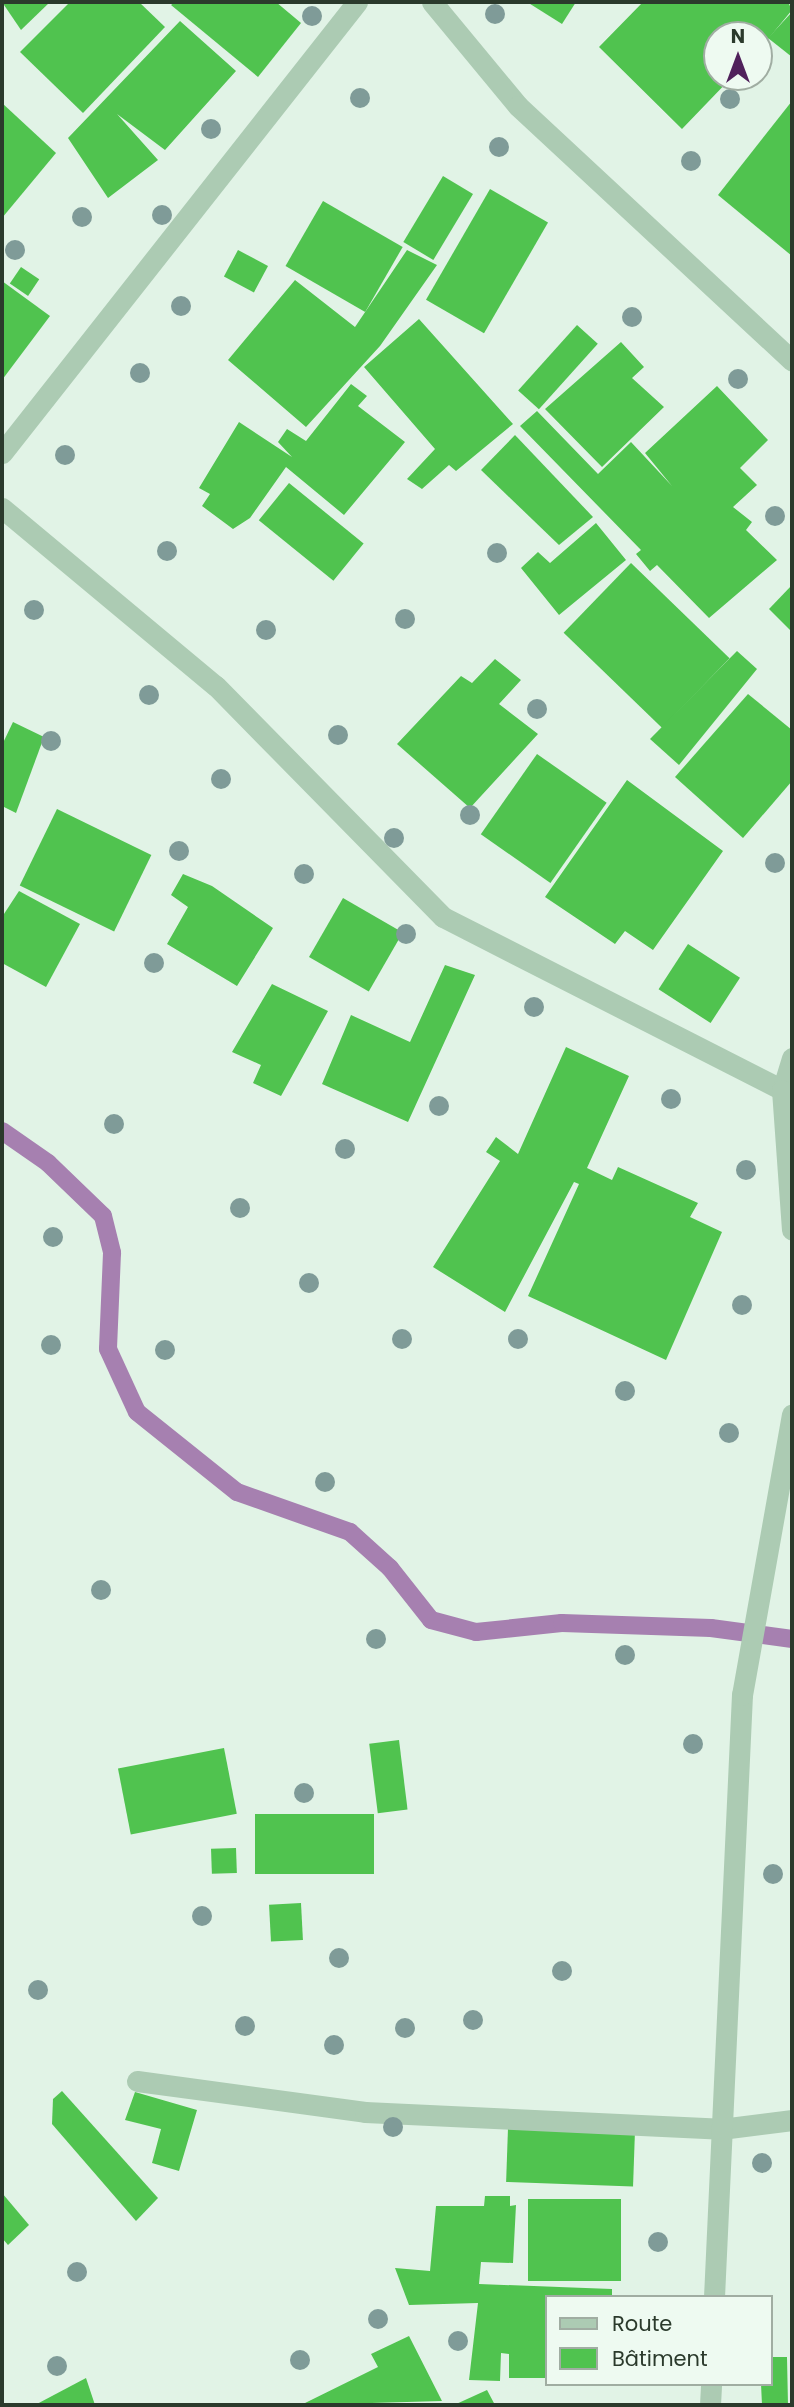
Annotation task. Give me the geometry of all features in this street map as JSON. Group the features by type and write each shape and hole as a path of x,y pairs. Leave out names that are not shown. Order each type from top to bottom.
{"street":[{"path":"2,453 357,2"},
{"path":"432,2 527,115 792,361"},
{"path":"2,508 216,686 443,917 782,1090"},
{"path":"792,1058 782,1090 792,1230"},
{"path":"714,2295 742,1695 792,1413"},
{"path":"137,2081 365,2112 721,2129 792,2120"},
{"path":"710,2405 711,2386"}],"building":[{"path":"2,2 50,2 21,30"},
{"path":"70,2 139,2 165,27 83,113 20,52"},
{"path":"175,2 276,2 301,23 258,77 171,5"},
{"path":"527,2 576,2 562,24"},
{"path":"643,2 788,2 792,10 773,33 773,21 703,21 703,91 719,91 682,129 599,47"},
{"path":"792,12 792,57 773,42 773,33"},
{"path":"180,21 236,71 165,150 117,114 158,160 108,198 68,138"},
{"path":"792,101 792,256 718,195"},
{"path":"2,103 56,153 2,218"},
{"path":"443,176 473,194 433,260 403,242"},
{"path":"490,189 548,222 484,333 426,300"},
{"path":"323,201 403,247 365,312 286,266"},
{"path":"238,250 268,266 254,292 224,276"},
{"path":"407,250 437,265 380,346 306,427 228,360 295,280 355,327"},
{"path":"21,267 39,279 28,296 10,284"},
{"path":"2,281 50,316 2,380"},
{"path":"419,319 513,424 456,471 449,465 422,489 407,479 435,449 364,367"},
{"path":"577,325 598,344 539,409 518,390"},
{"path":"621,342 644,367 632,378 664,407 602,467 545,409"},
{"path":"351,384 367,396 358,406 405,442 344,515 286,467 250,518 233,529 202,506 210,494 199,488 239,422 292,457 278,442 287,429 306,441"},
{"path":"717,386 768,440 740,468 757,485 733,507 752,522 746,530 777,560 709,618 657,565 650,571 636,554 641,550 520,426 537,411 598,474 631,442 672,486 645,453"},
{"path":"515,435 593,517 559,545 481,470"},
{"path":"289,483 364,543 333,581 259,520"},
{"path":"596,523 626,560 559,615 521,568 538,552 550,563"},
{"path":"631,563 730,658 662,728 564,633"},
{"path":"792,585 792,632 769,609"},
{"path":"737,651 757,669 679,765 650,739"},
{"path":"495,659 521,680 499,704 538,734 470,808 397,744 461,676 472,683"},
{"path":"748,694 792,730 792,781 743,838 675,777"},
{"path":"13,722 44,737 16,813 2,806 2,745"},
{"path":"537,754 607,803 550,883 481,834"},
{"path":"627,780 723,851 653,950 625,931 615,944 545,897"},
{"path":"57,809 151,855 114,931 20,885"},
{"path":"183,874 212,886 273,928 237,986 167,944 188,907 171,895"},
{"path":"19,891 80,924 46,987 2,963 2,917"},
{"path":"343,898 403,932 369,991 309,957"},
{"path":"688,944 740,978 711,1023 659,989"},
{"path":"445,965 475,975 408,1122 322,1084 351,1015 410,1042"},
{"path":"272,984 328,1011 281,1096 253,1083 261,1065 232,1052"},
{"path":"566,1047 629,1076 587,1168 612,1180 618,1167 698,1203 690,1217 722,1232 666,1360 528,1296 579,1184 574,1182 505,1312 433,1267 500,1161 486,1152 496,1137 518,1154"},
{"path":"399,1740 408,1809 378,1813 369,1744"},
{"path":"224,1748 237,1814 131,1834 118,1769"},
{"path":"255,1814 374,1814 374,1874 255,1874"},
{"path":"236,1848 237,1873 212,1874 211,1849"},
{"path":"301,1903 303,1940 271,1942 269,1905"},
{"path":"62,2091 158,2198 136,2221 52,2124 53,2099"},
{"path":"135,2092 197,2110 179,2171 152,2163 161,2129 125,2120"},
{"path":"508,2128 635,2132 633,2186 506,2182"},
{"path":"2,2193 29,2225 8,2245 2,2238"},
{"path":"485,2196 510,2196 510,2206 516,2205 513,2263 481,2262 479,2284 612,2289 612,2295 546,2295 546,2378 509,2378 509,2354 501,2353 500,2381 469,2380 478,2303 409,2305 395,2268 430,2271 436,2206 484,2206"},
{"path":"528,2199 621,2199 621,2281 528,2281"},
{"path":"409,2336 442,2401 301,2405 378,2367 371,2354"},
{"path":"773,2357 787,2357 788,2405 762,2405 761,2386 773,2386"},
{"path":"86,2378 95,2405 35,2405"},
{"path":"487,2390 495,2405 454,2405"}],"waterway":[{"path":"2,1131 48,1163 103,1216 112,1253 108,1349 137,1412 237,1492 350,1532 390,1568 431,1620 476,1632 562,1623 711,1628 792,1639"}]}
